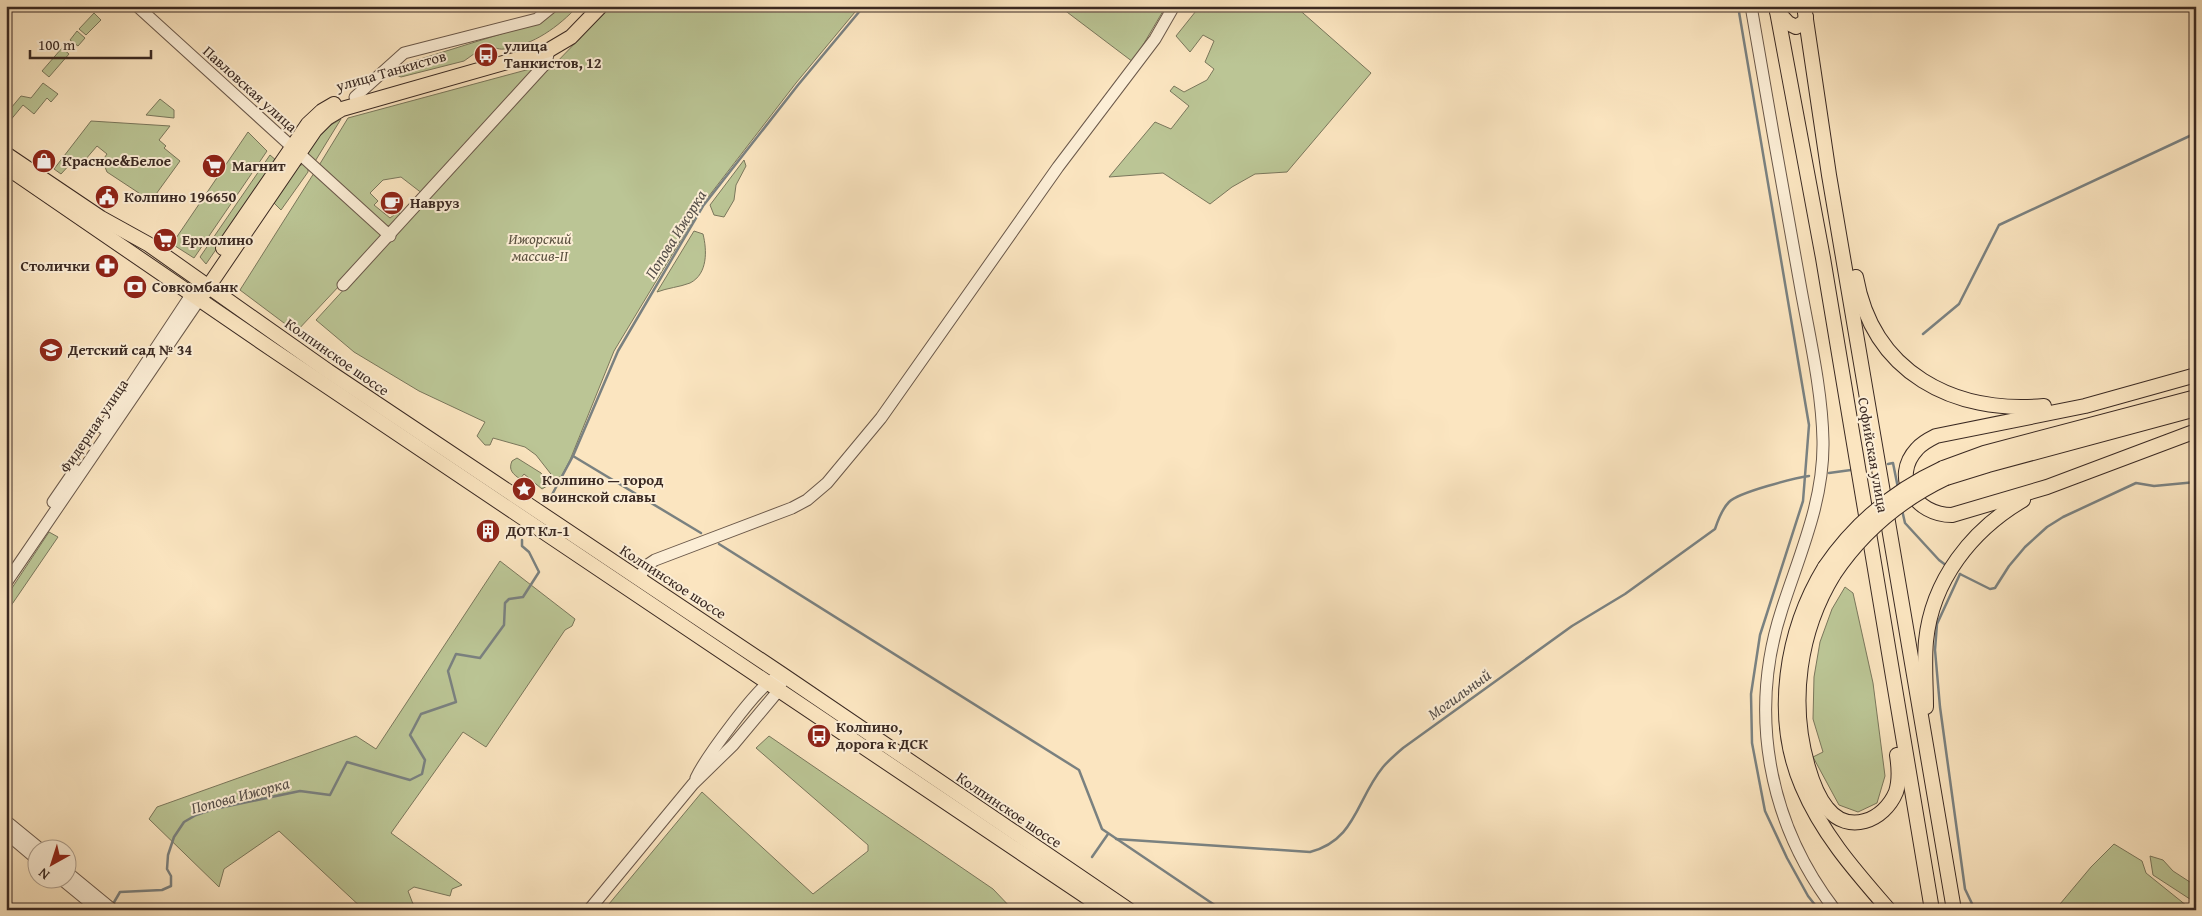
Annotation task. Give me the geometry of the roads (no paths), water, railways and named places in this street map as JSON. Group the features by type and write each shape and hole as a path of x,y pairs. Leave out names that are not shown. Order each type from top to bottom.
{"main road":[{"name":"улица Танкистов","path":"205,284 295,150 308,124 322,111 340,101 545,42 566,30 589,6"},
{"name":"улица Танкистов","path":"295,150 327,118 342,109 549,50 571,37 601,6"},
{"path":"1777,8 1788,23 1796,27 1804,22 1805,12"},
{"name":"Софийская улица","path":"1777,8 1823,258 1932,910"},
{"name":"Софийская улица","path":"1805,12 1829,175 1954,910"},
{"name":"Колпинское шоссе","path":"6,154 100,218 148,244 328,371 783,675 1128,910"},
{"name":"Колпинское шоссе","path":"6,167 195,298 1106,910"},
{"path":"1829,175 1844,214 1863,307 1887,348 1909,370 1944,392 1964,400 1988,406 2037,407 2116,397"},
{"name":"Фидерная улица","path":"195,298 205,284"},
{"path":"2196,375 2085,406 1936,436 1917,448 1907,467 1908,487 1913,497 1921,506 1940,515 1962,514 2047,487 2196,431"},
{"path":"1889,910 1856,872 1825,830 1801,785 1790,741 1787,702 1789,662 1806,602 1829,570 1883,517 1945,473 1984,453 2196,397"},
{"path":"1945,473 1988,465 2196,409"},
{"path":"1926,750 1926,639 1943,583 1958,558 1987,525 2004,511 2047,487"},
{"path":"1829,570 1822,596 1810,625 1801,666 1798,702 1801,737 1811,779 1827,808 1835,815 1852,822 1863,822 1874,819 1884,812 1890,803 1896,791 1899,777 1892,723 1897,703"}],"street":[{"name":"Павловская улица","path":"137,6 390,236"},
{"path":"355,97 404,53 537,19 553,6"},
{"path":"639,579 646,566 655,560 792,508 807,500 827,483 881,418 1058,168 1154,39 1174,6"},
{"path":"1751,6 1809,340 1821,415 1823,441 1816,506 1807,538 1782,608 1770,655 1765,699 1765,733 1774,788 1783,816 1808,870 1835,910"},
{"path":"343,285 390,236 546,63 549,50"},
{"name":"Фидерная улица","path":"6,583 44,522 195,298"},
{"name":"Фидерная улица","path":"6,570 44,522"},
{"path":"589,910 693,784 733,745 783,675"},
{"path":"6,821 28,839"},
{"path":"6,833 28,852"},
{"path":"78,883 98,905"},
{"path":"74,888 98,905 113,910"},
{"path":"1952,894 1962,910"}],"waterway":[{"name":"Попова Ижорка","path":"548,502 573,456 618,351 703,206 798,85 864,6"},
{"path":"1738,6 1809,425 1803,501 1760,635 1751,694 1752,743 1765,811 1787,858 1808,896 1819,910"},
{"path":"1923,334 1959,304 1999,225 2196,133"},
{"path":"573,456 701,533"},
{"path":"1888,464 1893,463 1898,488"},
{"path":"1829,473 1851,470"},
{"name":"Могильный","path":"1116,839 1310,852 1325,846 1346,829 1385,764 1403,748 1572,626 1625,594 1715,529 1724,508 1729,502 1744,494 1768,486 1809,476"},
{"path":"1960,574 1990,589 1995,588 2009,566 2025,547 2047,527 2063,517 2136,483 2154,486 2196,482"},
{"path":"1902,510 1905,523 1939,560 1947,566"},
{"name":"Попова Ижорка","path":"113,904 120,892 162,890 171,886 171,876 167,869 168,855 174,837 184,822 196,815 214,809 300,791 330,795 347,762 410,780 422,774 425,760 410,735 421,714 456,702 448,671 456,654 480,658 504,625 505,603 509,599 523,597 539,572 529,552 522,546 522,540"},
{"path":"719,544 1079,770 1102,829 1222,910"},
{"path":"1960,574 1937,624 1935,650 1940,707 1965,889 1975,910"},
{"path":"1092,857 1108,834"}],"place":[{"name":"улица Танкистов, 12","path":"486,55"},
{"name":"Красное&Белое","path":"44,161"},
{"name":"Магнит","path":"214,166"},
{"name":"Колпино 196650","path":"107,197"},
{"name":"Навруз","path":"392,203"},
{"name":"Ермолино","path":"165,240"},
{"name":"Столички","path":"107,266"},
{"name":"Совкомбанк","path":"135,287"},
{"name":"Детский сад № 34","path":"51,350"},
{"name":"Колпино — город воинской славы","path":"524,489"},
{"name":"ДОТ Кл-1","path":"488,531"},
{"name":"Колпино, дорога к ДСК","path":"819,736"}],"park label":[{"name":"Ижорский массив-II","path":"540,248"}]}
